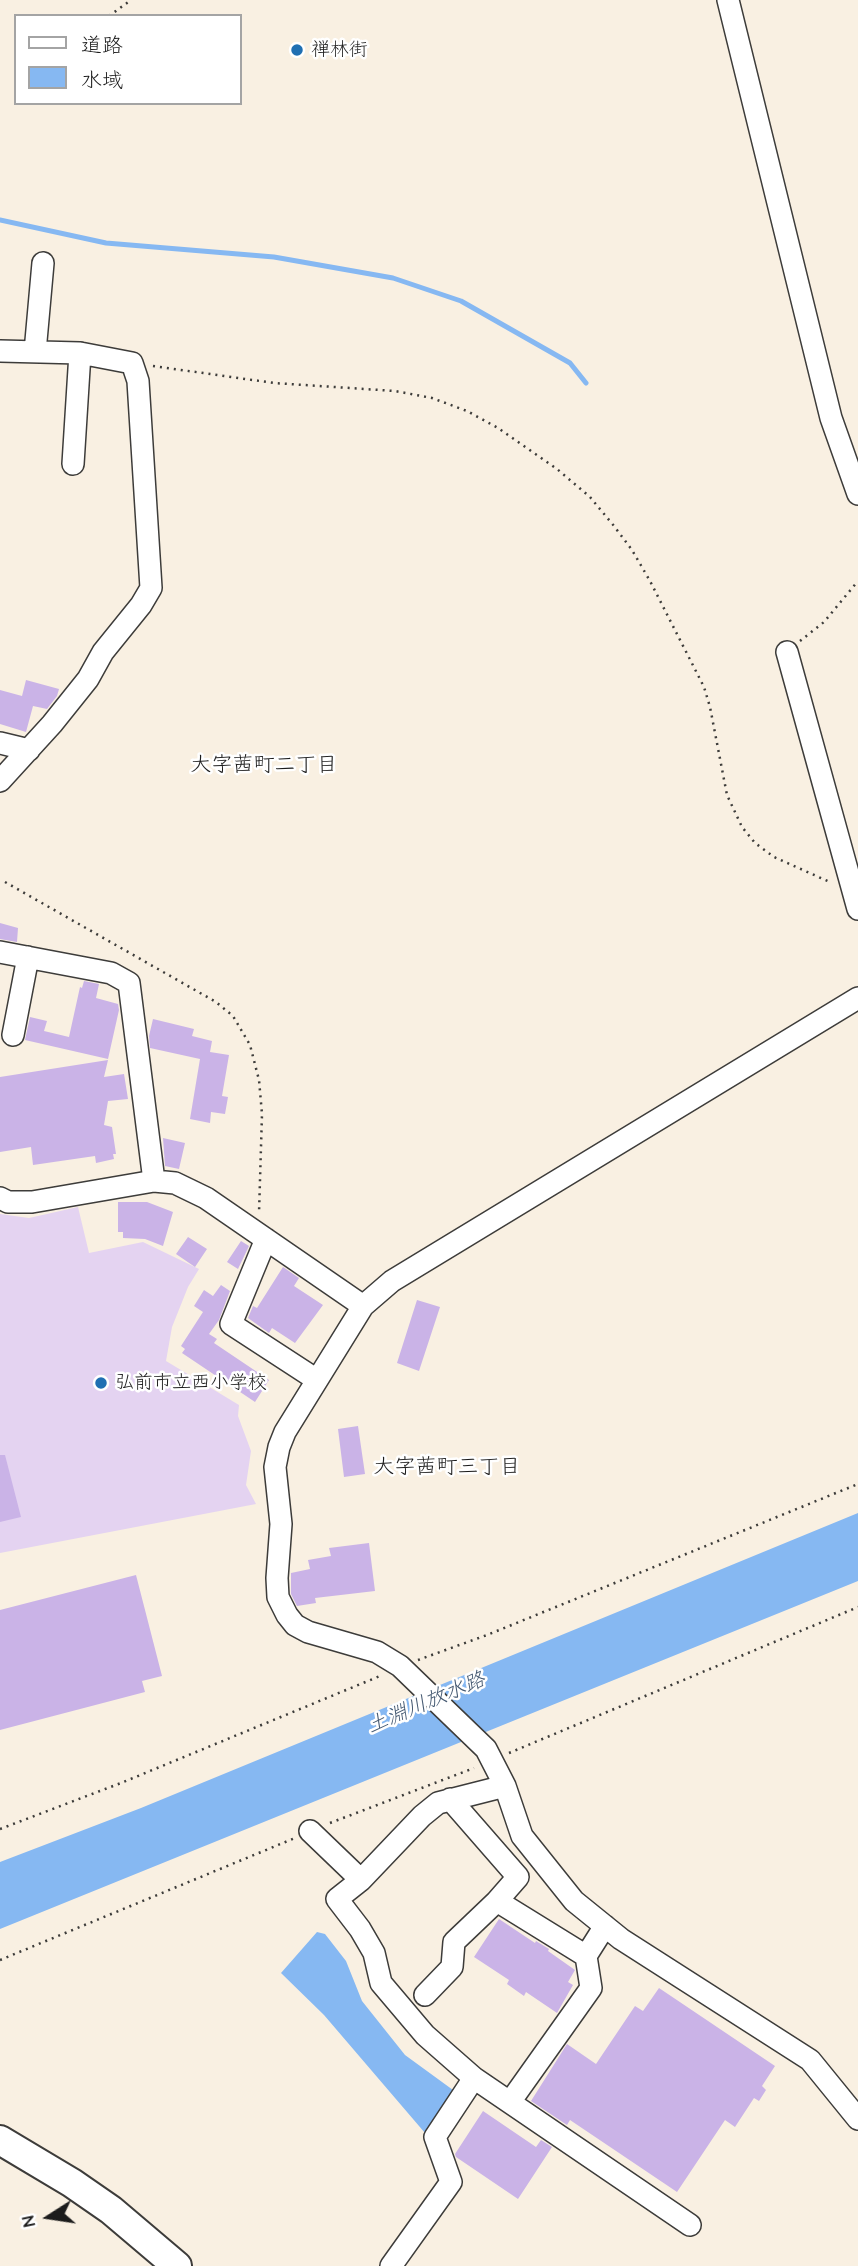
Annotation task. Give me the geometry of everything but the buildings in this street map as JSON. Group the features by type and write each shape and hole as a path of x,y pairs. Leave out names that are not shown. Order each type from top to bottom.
{"main road":[{"path":"0,2140 111,2210 177,2266"}],"street":[{"path":"735,1 831,418 858,494"},
{"path":"35,352 43,263"},
{"path":"0,351 80,353 132,363 138,381 151,588 141,606 103,652 88,679 52,724 0,781"},
{"path":"73,464 80,353"},
{"path":"788,652 858,909"},
{"path":"0,743 29,750"},
{"path":"0,952 111,973 130,983 153,1181"},
{"path":"13,1035 27,957"},
{"path":"858,998 392,1281 363,1306 285,1432 275,1467 281,1524 278,1597 295,1625 308,1632 377,1652 406,1672 489,1755 505,1786 522,1836 574,1901 621,1940 810,2060 858,2119"},
{"path":"0,1198 8,1202 32,1202 153,1181 175,1184 206,1198 363,1306"},
{"path":"262,1236 231,1324 317,1380"},
{"path":"505,1786 439,1803 422,1816 362,1880 337,1899 374,1953 381,1983 425,2035 474,2078 690,2225"},
{"path":"425,1995 452,1967 454,1942 518,1877 450,1799"},
{"path":"310,1831 362,1880"},
{"path":"497,1901 586,1956"},
{"path":"510,2102 591,1988 586,1956 605,1926"},
{"path":"391,2266 451,2182 436,2137 474,2078"}],"path":[{"path":"112,14 131,0"},
{"path":"132,363 274,383 395,391 432,398 467,411 498,428 557,468 590,497 614,526 650,581 704,687 726,795 742,827 755,843 774,857 833,883"},
{"path":"788,652 824,622 858,580"},
{"path":"5,882 216,1002 238,1023 250,1045 261,1095 262,1236"},
{"path":"0,1829 406,1672 487,1635 858,1484"},
{"path":"0,1960 489,1755 858,1607"}],"shaded area":[{"name":"弘前市立西小学校","path":"78,1207 89,1253 143,1242 199,1269 188,1287 172,1327 166,1361 239,1405 238,1416 251,1451 246,1485 256,1504 0,1553 0,1214 29,1218"}],"water":[{"name":"土淵川放水路","path":"858,1513 858,1581 0,1929 0,1862 141,1808"},
{"path":"317,1932 325,1934 346,1961 362,2001 405,2055 453,2090 425,2133 324,2015 281,1973"}],"waterway":[{"path":"0,220 106,243 274,257 393,278 461,301 570,363 586,383"}],"place":[{"name":"禅林街","path":"297,50"},
{"name":"弘前市立西小学校","path":"101,1383"}],"district":[{"name":"大字茜町二丁目","path":"264,765"},
{"name":"大字茜町三丁目","path":"447,1467"}]}
